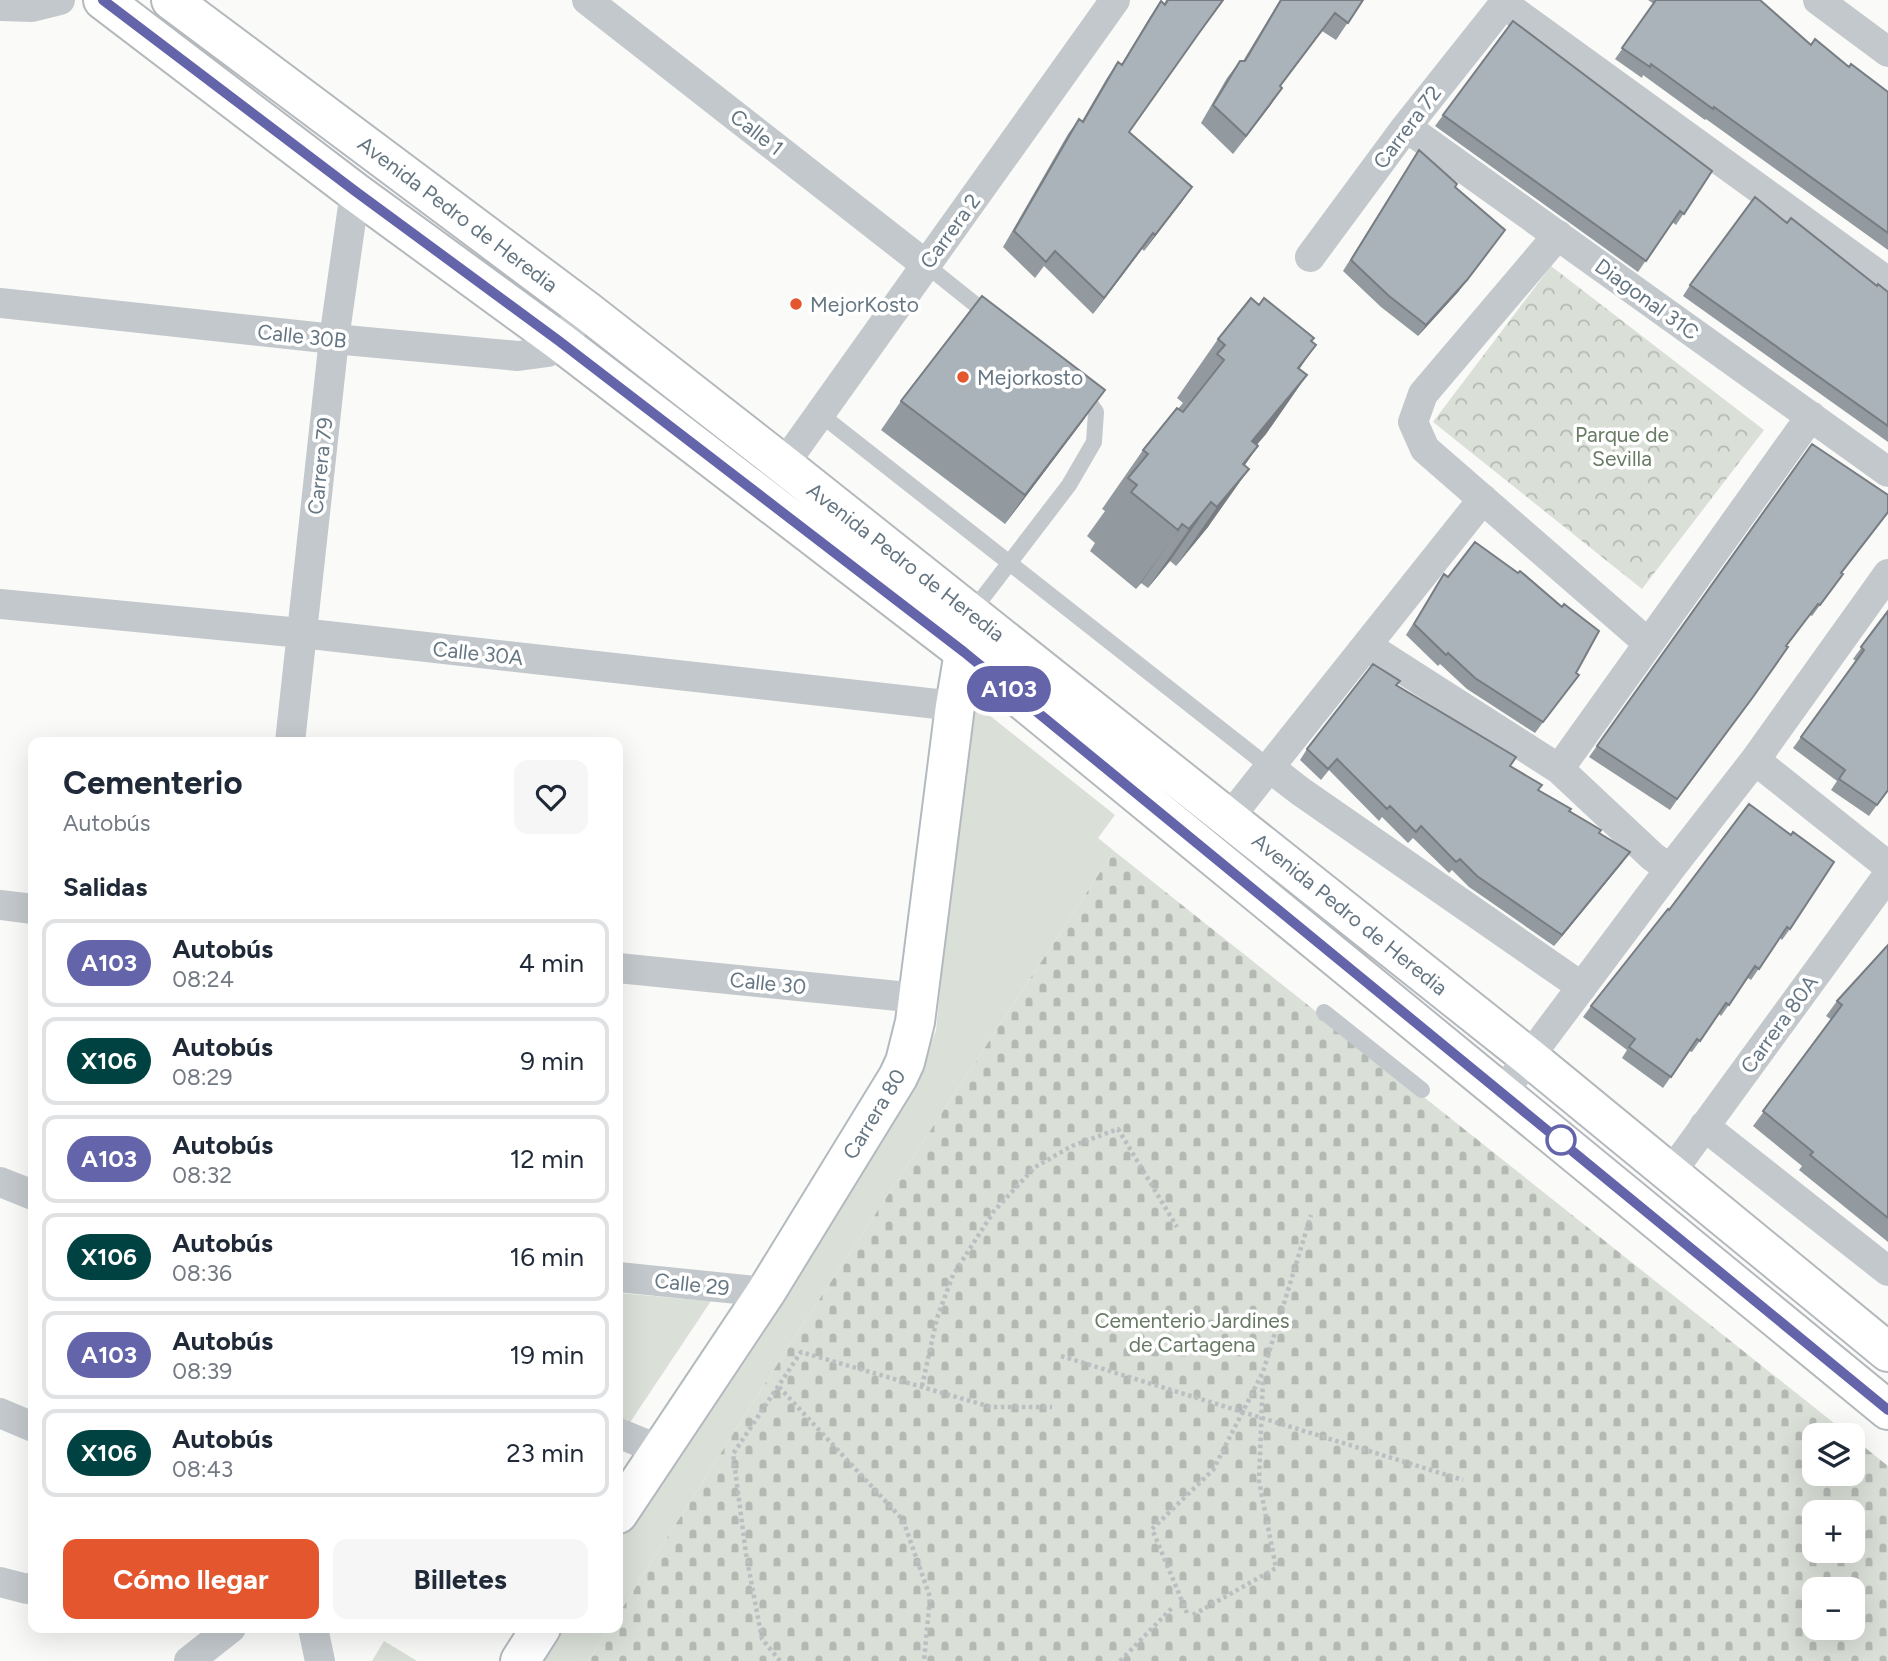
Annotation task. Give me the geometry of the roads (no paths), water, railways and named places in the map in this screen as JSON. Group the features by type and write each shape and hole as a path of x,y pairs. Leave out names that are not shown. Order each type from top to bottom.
{"main road":[{"name":"Avenida Pedro de Heredia","path":"103,0 559,341 964,652 1888,1410"},
{"name":"Avenida Pedro de Heredia","path":"171,0 587,311 784,465 1530,1058 1888,1352"},
{"name":"Carrera 80","path":"623,1506 766,1292 898,1077 911,1044 964,652"}],"street":[{"path":"0,6 32,7 60,0"},
{"name":"Calle 1","path":"587,0 926,265"},
{"name":"Carrera 2","path":"761,497 1115,0"},
{"path":"1818,0 1888,52"},
{"path":"1506,2 1888,282"},
{"name":"Carrera 72","path":"1310,257 1406,127 1506,2"},
{"name":"Diagonal 31C","path":"1406,127 1888,472"},
{"name":"Carrera 79","path":"291,737 334,339 355,191"},
{"path":"1558,235 1423,394 1413,422 1425,449 1648,643"},
{"name":"Calle 30B","path":"0,303 518,356 548,352 587,311"},
{"path":"1559,769 1811,416"},
{"path":"1229,818 1483,499"},
{"path":"1503,1092 1755,760 1888,574"},
{"name":"Calle 30A","path":"0,604 301,633 955,706"},
{"path":"1367,646 1559,769 1653,857 1670,869"},
{"path":"1755,760 1888,866"},
{"path":"1269,766 1300,791 1582,988"},
{"name":"Carrera 80A","path":"1670,1174 1888,875"},
{"path":"0,905 28,908"},
{"name":"Calle 30","path":"623,968 918,998"},
{"path":"1704,1126 1888,1271"},
{"path":"0,1182 28,1193"},
{"name":"Calle 29","path":"623,1278 766,1292"},
{"path":"0,1413 28,1425"},
{"path":"623,1435 660,1450"},
{"path":"0,1582 28,1589"},
{"path":"189,1661 225,1633"},
{"path":"314,1633 320,1661"}],"lane":[{"path":"926,265 1000,325"},
{"path":"971,613 1069,485 1094,442 1096,412 1084,393 1074,384"},
{"path":"820,414 1269,766"},
{"path":"1324,1012 1422,1090"}],"place":[{"name":"MejorKosto","path":"796,304"},
{"name":"Mejorkosto","path":"963,377"}],"park label":[{"name":"Parque de Sevilla","path":"1622,446"},
{"name":"Cementerio Jardines de Cartagena","path":"1192,1332"}]}
